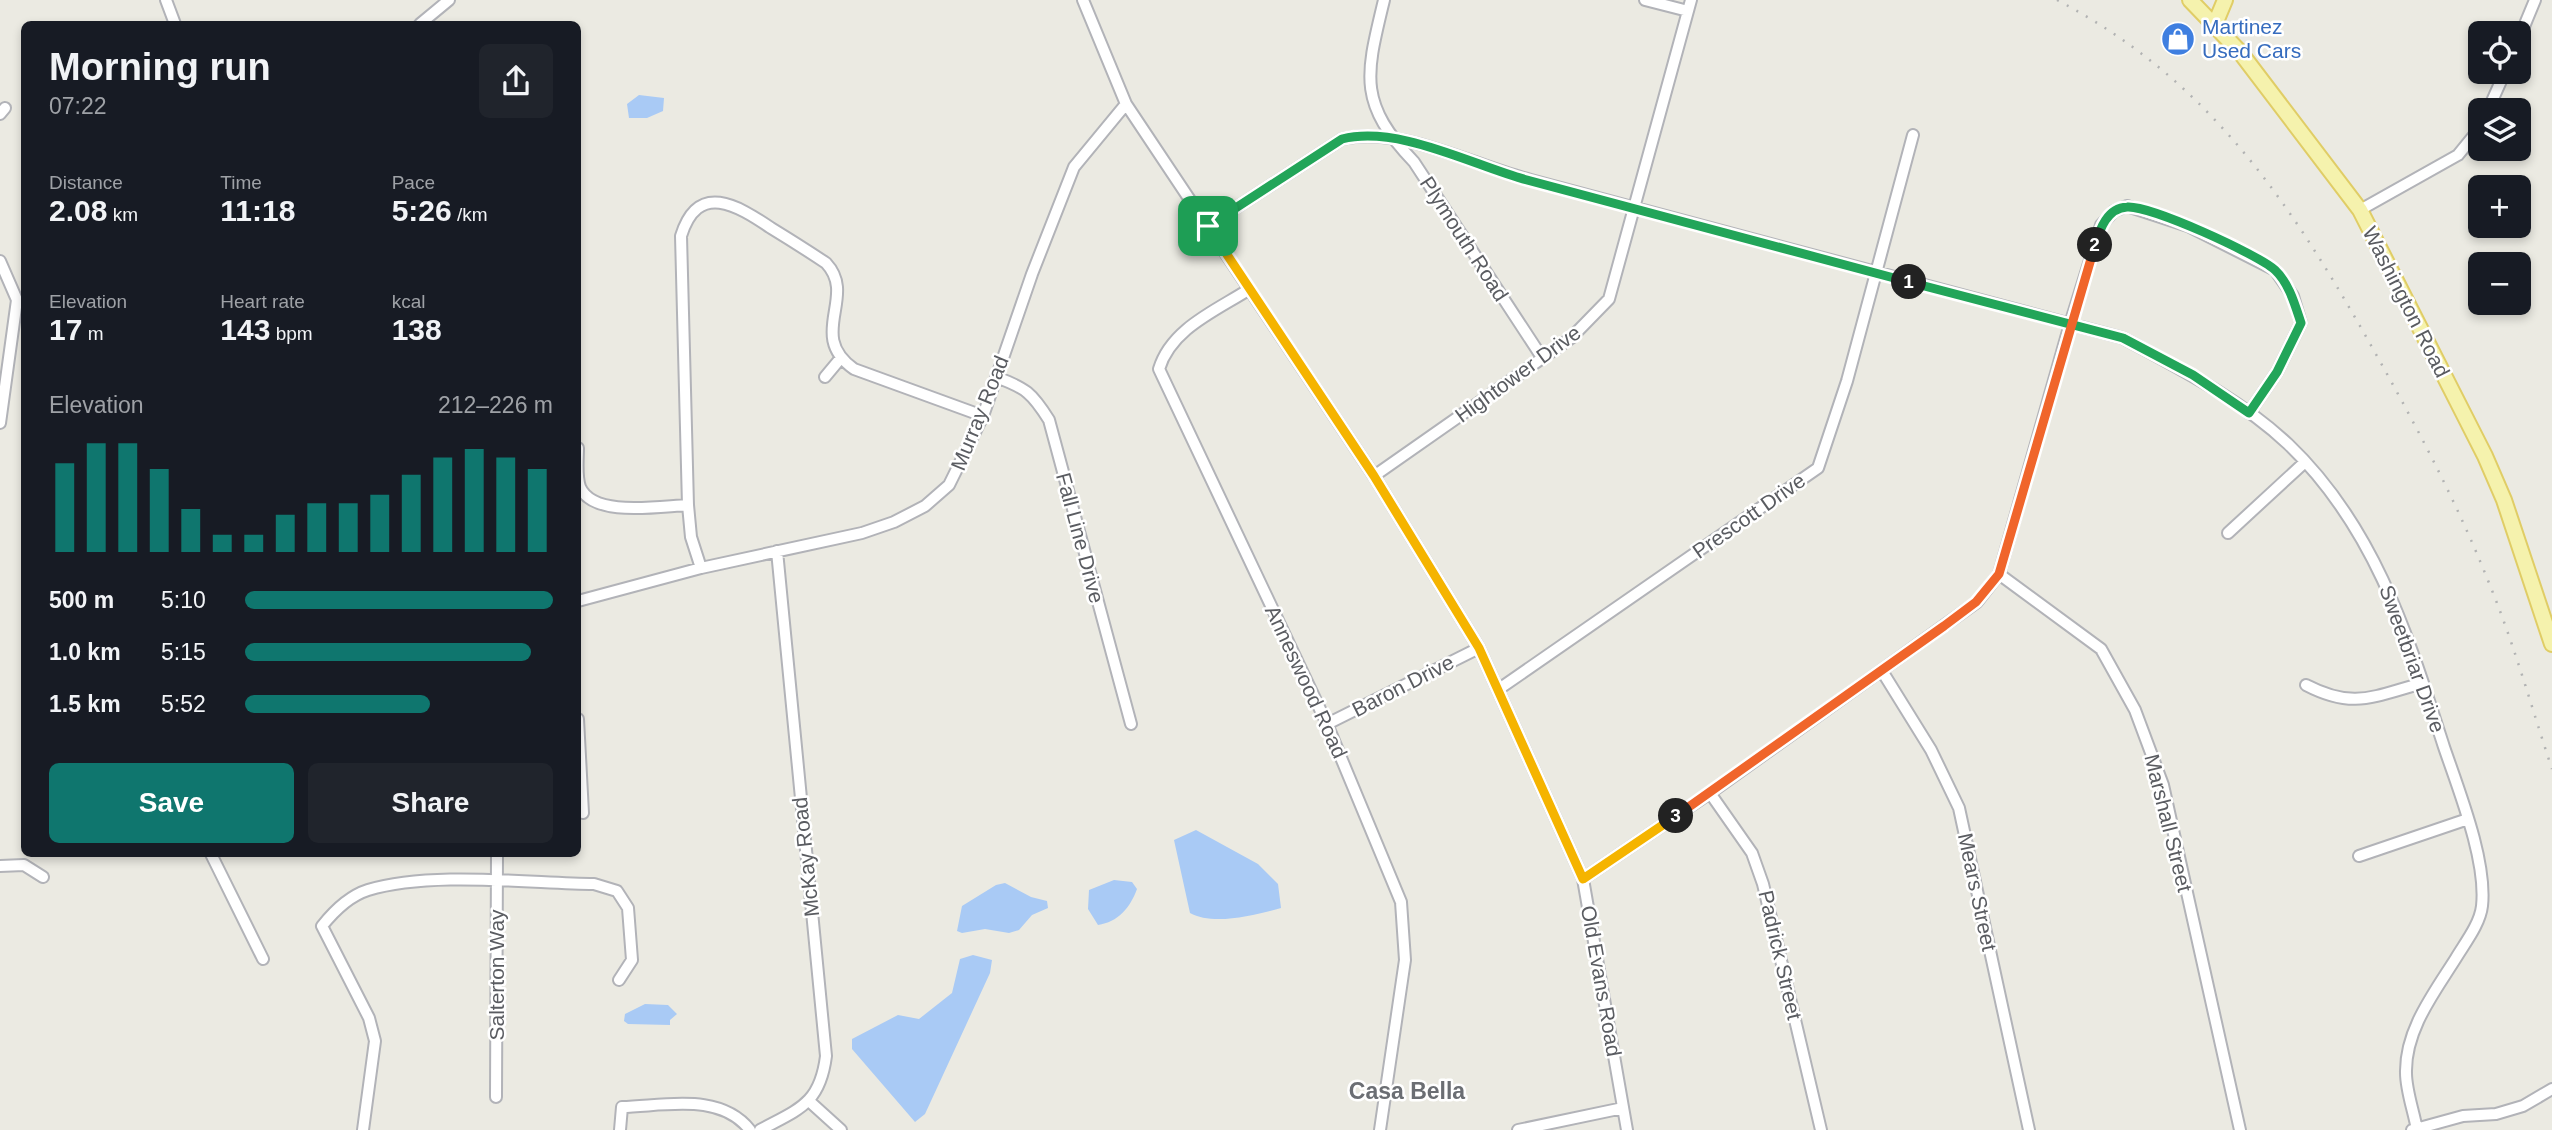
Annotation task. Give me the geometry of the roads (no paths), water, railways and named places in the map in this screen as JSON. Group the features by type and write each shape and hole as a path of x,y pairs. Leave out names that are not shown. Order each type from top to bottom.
{"main road":[{"name":"Washington Road","path":"2190,0 2215,24 2297,124 2360,210 2485,456 2504,500 2552,644"},
{"path":"2215,24 2225,0"}],"street":[{"path":"166,0 174,21"},
{"path":"424,21 449,0"},
{"path":"1084,2 1097,0"},
{"name":"Plymouth Road","path":"1384,0 1368,84 1390,137 1414,162 1543,359"},
{"path":"1645,0 1689,6"},
{"path":"2526,21 2535,0"},
{"name":"Old Evans Road","path":"1084,2 1126,104 1374,476 1479,648 1499,689 1583,879 1627,1130"},
{"name":"Hightower Drive","path":"1374,476 1571,338 1609,299 1689,6"},
{"name":"Murray Road","path":"581,600 701,568 862,533 894,522 925,506 949,485 983,416 1073,167 1126,104"},
{"name":"Sweetbriar Drive","path":"1208,226 1342,139 1360,135 1390,137 1524,179 2123,338 2193,375 2249,413 2305,462 2337,500 2363,540 2398,609 2468,819 2483,889 2482,910 2468,938 2424,1008 2410,1040 2405,1074 2415,1130"},
{"name":"Prescott Drive","path":"1499,689 1818,468 1829,441 1913,135"},
{"path":"2360,210 2458,155 2468,143"},
{"path":"701,568 691,537 688,505 681,236 685,221 702,205 714,202 740,207 826,264 836,274 838,289 831,331 832,346 840,359 854,369 983,416"},
{"path":"1583,879 1882,671 1976,602 1999,574 2101,225 2114,211 2127,206 2146,211 2232,246 2275,270 2292,296 2301,323 2277,372 2249,413"},
{"path":"0,261 17,300 0,423"},
{"name":"Anneswood Road","path":"1248,290 1186,330 1165,350 1159,369 1327,724 1401,902 1405,960 1380,1130"},
{"path":"825,377 840,359"},
{"name":"Fall Line Drive","path":"996,377 1024,387 1049,420 1131,724"},
{"path":"2228,533 2305,462"},
{"path":"581,488 590,499 605,507 688,505"},
{"name":"McKay Road","path":"777,551 826,1056 823,1082 809,1101"},
{"name":"Marshall Street","path":"1999,574 2101,649 2135,710 2163,785 2240,1130"},
{"name":"Baron Drive","path":"1327,724 1479,648"},
{"name":"Mears Street","path":"1882,671 1931,750 1959,808 2028,1130"},
{"path":"2306,685 2333,699 2357,700 2423,683"},
{"path":"581,775 583,813"},
{"name":"Padrick Street","path":"1710,793 1752,853 1763,884 1821,1130"},
{"path":"2360,856 2468,819"},
{"path":"212,857 263,959"},
{"name":"Salterton Way","path":"496,1097 497,857"},
{"path":"0,866 24,865 43,877"},
{"path":"363,1130 375,1041 369,1018 321,926 336,909 366,890 428,879 594,884 617,891 628,908 632,960 619,980"},
{"path":"2415,1130 2463,1116 2496,1114 2523,1105 2552,1089"},
{"path":"760,1130 809,1101 841,1130"},
{"path":"620,1130 622,1107 714,1105 739,1116 750,1130"},
{"path":"1518,1130 1623,1108"}],"water":[{"path":"639,95 664,98 663,111 647,118 629,118 627,104"},
{"path":"1196,830 1258,864 1278,884 1281,908 1222,919 1199,917 1190,913 1174,840"},
{"path":"1114,880 1132,882 1137,889 1122,913 1112,921 1098,925 1088,909 1089,890"},
{"path":"1005,883 1031,897 1047,901 1048,908 1032,915 1019,930 1009,933 985,929 962,933 957,931 962,906 996,885"},
{"path":"973,955 992,960 990,973 925,1114 915,1122 852,1049 852,1039 898,1015 919,1019 952,993 960,959"},
{"path":"645,1004 668,1005 677,1014 670,1020 670,1025 628,1024 624,1021 625,1014"}],"railway":[{"path":"2057,0 2109,31 2156,65 2198,102 2236,143 2303,233 2382,364 2463,522 2508,633 2552,769"}],"place":[{"name":"Martinez Used Cars","path":"2178,39"}],"district":[{"name":"Casa Bella","path":"1407,1091"}]}
